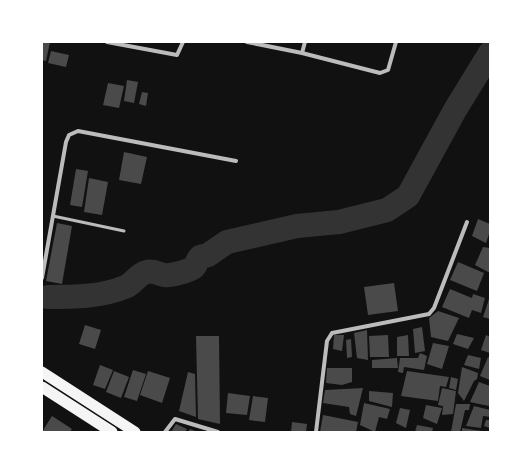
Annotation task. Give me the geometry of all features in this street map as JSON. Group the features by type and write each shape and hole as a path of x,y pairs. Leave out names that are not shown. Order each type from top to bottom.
{"highway":[{"path":"42,372 135,432"},
{"path":"42,387 112,432"}],"street":[{"path":"107,42 177,55 183,42"},
{"path":"247,42 302,53 380,73 388,70 396,42"},
{"path":"302,53 305,42"},
{"path":"42,278 66,142 70,135 78,131 236,161"},
{"path":"316,432 327,341 332,333 429,314 434,308 466,222"},
{"path":"165,432 175,419 218,432"}],"lane":[{"path":"53,216 124,231"}],"building":[{"path":"42,42 50,42 46,61 42,60"},
{"path":"51,51 69,55 66,67 48,63"},
{"path":"127,80 138,82 134,103 124,101"},
{"path":"108,83 124,86 119,108 103,105"},
{"path":"142,92 148,93 146,106 139,104"},
{"path":"124,152 147,157 141,184 119,180"},
{"path":"76,169 88,171 82,207 70,205"},
{"path":"89,178 108,182 102,215 84,212"},
{"path":"478,219 490,224 490,231 486,243 472,236"},
{"path":"57,223 72,226 62,284 46,281"},
{"path":"483,247 490,248 490,273 475,265"},
{"path":"458,262 484,273 477,291 450,280"},
{"path":"394,283 398,311 368,315 364,287"},
{"path":"450,289 472,298 473,294 485,298 481,313 472,310 469,318 442,307"},
{"path":"489,299 490,300 490,319 483,317"},
{"path":"438,311 459,318 448,341 431,337 429,318"},
{"path":"85,325 101,330 95,349 79,344"},
{"path":"422,327 425,351 415,353 413,329"},
{"path":"367,330 368,360 357,358 354,333"},
{"path":"457,334 474,338 468,349 453,344"},
{"path":"334,335 344,335 342,351 333,349"},
{"path":"388,335 389,357 370,357 369,336"},
{"path":"408,335 409,356 397,356 397,337"},
{"path":"486,335 490,337 490,353 481,350"},
{"path":"196,336 219,336 220,424 198,419"},
{"path":"351,339 352,357 347,358 346,340"},
{"path":"433,343 449,346 442,369 427,364"},
{"path":"420,353 427,356 424,370 404,367 403,373 398,372 400,358 418,358"},
{"path":"468,355 481,358 479,369 464,365"},
{"path":"488,357 490,358 490,380 480,376"},
{"path":"397,358 398,368 372,368 372,360"},
{"path":"100,365 113,370 105,389 93,385"},
{"path":"462,367 478,373 477,379 474,381 464,401 458,393"},
{"path":"327,368 352,368 352,382 342,385 326,383"},
{"path":"133,370 146,374 137,401 124,397"},
{"path":"114,371 129,377 121,398 106,392"},
{"path":"148,371 170,378 162,403 140,395"},
{"path":"407,371 449,377 446,387 440,386 438,401 401,396"},
{"path":"188,372 195,374 196,417 179,411"},
{"path":"451,377 458,379 456,390 449,388"},
{"path":"479,382 490,386 489,406 470,402"},
{"path":"363,388 356,416 350,414 349,407 323,403 325,390"},
{"path":"442,388 456,391 453,414 442,415 443,406 438,405"},
{"path":"369,391 393,393 392,407 369,401"},
{"path":"228,393 250,396 247,415 226,413"},
{"path":"253,396 268,398 265,422 249,420"},
{"path":"364,403 390,409 387,419 379,417 375,432 360,425"},
{"path":"456,404 470,404 469,410 465,410 460,432 451,432"},
{"path":"426,405 442,408 437,424 423,418"},
{"path":"474,406 490,410 490,417 483,416 481,428 466,426"},
{"path":"400,408 410,410 406,428 396,423"},
{"path":"323,415 358,422 356,432 320,432"},
{"path":"52,416 72,429 70,432 42,432"},
{"path":"486,420 490,420 490,428 484,426"},
{"path":"292,422 307,424 306,432 291,432"},
{"path":"176,424 187,429 185,432 171,432"},
{"path":"417,425 433,428 432,432 415,432"},
{"path":"462,428 482,431 482,432 462,432"},
{"path":"190,429 198,432 188,432"}],"waterway":[{"path":"48,297 97,295 106,293 128,286 147,272 167,275 188,270 194,267 200,257 208,255 227,242 297,226 339,222 387,210 408,196 455,110 490,53"}]}
